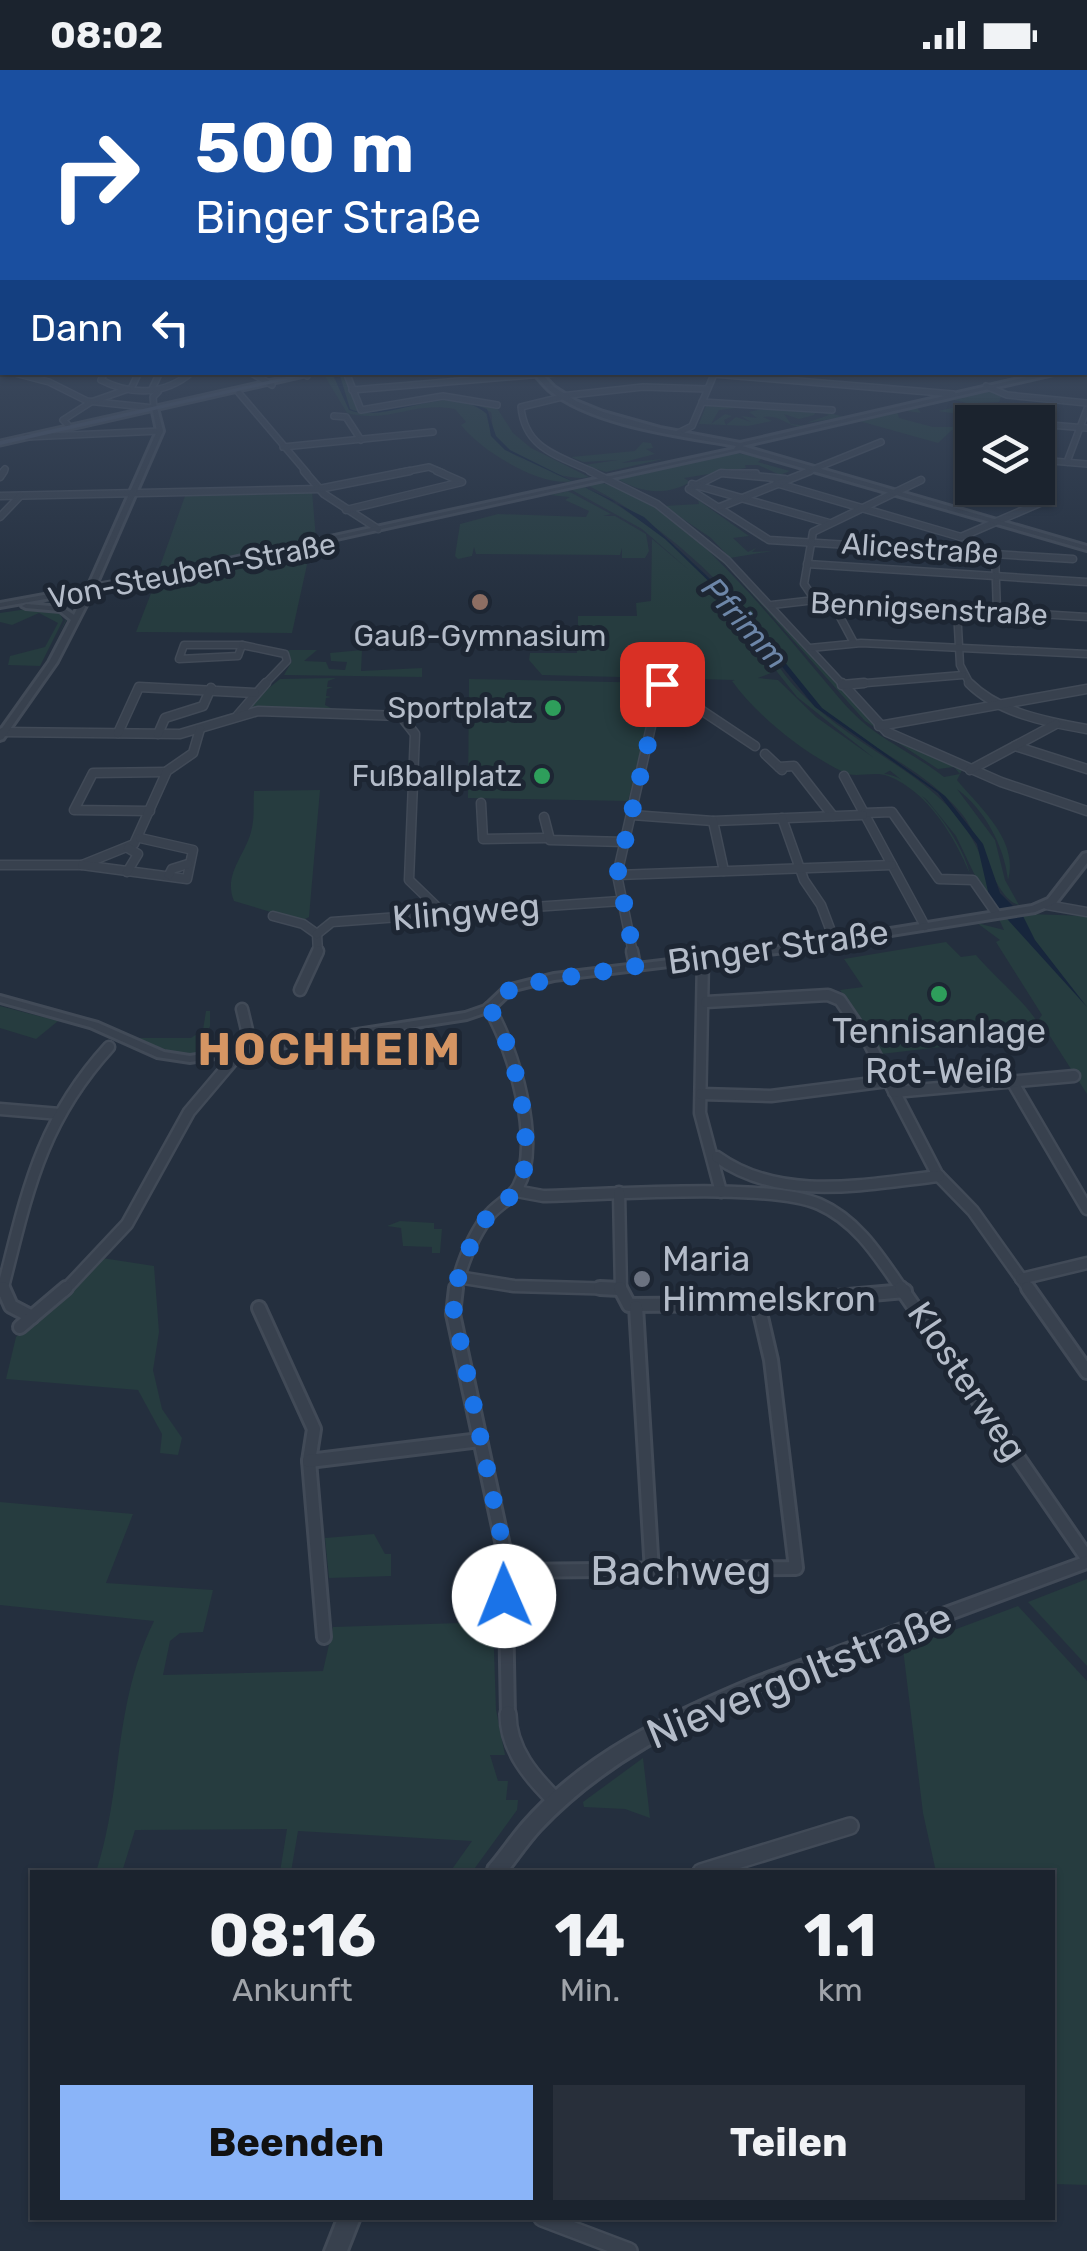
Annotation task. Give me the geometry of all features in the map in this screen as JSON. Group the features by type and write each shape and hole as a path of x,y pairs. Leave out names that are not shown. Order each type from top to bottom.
{"main road":[{"path":"0,443 68,424 171,405"}],"street":[{"path":"68,424 63,420 87,405"},
{"path":"120,405 154,408"},
{"path":"2,734 50,668 101,568 160,430 160,417 154,405"},
{"path":"249,405 319,490 380,531"},
{"path":"359,405 362,410 389,405"},
{"path":"527,405 522,406 522,429 548,451 607,477 683,524 772,604 879,726 913,747 1087,811"},
{"path":"584,405 723,447 908,405"},
{"path":"678,433 692,426 701,405"},
{"path":"747,405 832,410"},
{"path":"1067,462 1084,428 1087,406"},
{"path":"334,416 346,418 361,440"},
{"path":"1055,425 1084,428"},
{"path":"22,437 160,430"},
{"path":"283,447 433,432"},
{"path":"692,484 690,492 720,508 785,478 881,442"},
{"path":"740,446 1087,548"},
{"name":"Von-Steuben-Straße","path":"3,608 380,531 723,447"},
{"path":"1055,460 1087,464"},
{"path":"0,496 319,490 429,467 462,482 346,510"},
{"path":"0,477 5,468"},
{"path":"692,484 743,472 785,478"},
{"path":"816,600 804,588 814,531 922,480"},
{"path":"776,483 960,537 1035,505"},
{"path":"692,484 830,524"},
{"path":"0,517 20,496"},
{"name":"Alicestraße","path":"720,508 768,540 1072,558"},
{"name":"Von-Steuben-Straße","path":"88,591 380,531"},
{"path":"960,537 960,552"},
{"path":"921,572 922,550"},
{"path":"996,554 997,612"},
{"path":"807,564 1087,582"},
{"path":"101,568 118,579 155,577"},
{"name":"Bennigsenstraße","path":"772,604 816,600 1087,617"},
{"path":"832,602 854,643"},
{"path":"3,608 59,608 74,619"},
{"path":"956,610 963,675"},
{"path":"810,648 854,643 1087,654"},
{"path":"238,715 256,693 278,676 288,657 270,646 242,645 184,645 179,659 230,659 238,656 242,645"},
{"path":"842,685 963,675 1001,704 1087,729"},
{"path":"636,966 617,875 662,680"},
{"path":"118,734 139,687 256,693"},
{"path":"158,734 165,718 203,706 211,688"},
{"path":"879,726 1087,689"},
{"path":"658,708 705,712 754,746"},
{"path":"2,734 158,734 200,729 238,715 381,712 401,716 412,725 408,876 438,908"},
{"path":"970,770 1057,723"},
{"path":"82,865 128,848 140,838 166,772 193,753 200,729"},
{"path":"1015,746 1087,768"},
{"path":"765,754 779,766 802,776 833,816"},
{"path":"150,811 74,810 92,773 166,772"},
{"path":"844,776 925,926"},
{"path":"481,802 483,839 624,842"},
{"path":"632,815 713,821 892,812 939,879 973,880 997,913"},
{"path":"544,816 546,838"},
{"path":"782,818 800,868 835,942"},
{"path":"713,821 724,871"},
{"path":"0,866 82,865 183,877 192,850 140,838"},
{"path":"127,872 138,854 128,848"},
{"path":"1087,856 1047,905 1087,912"},
{"path":"617,875 892,866"},
{"name":"Klingweg","path":"317,934 319,928 332,922 426,915 438,908 462,912 621,901"},
{"name":"Binger Straße","path":"0,999 94,1025 160,1055 205,1059 280,1044 428,1024 489,1008 514,986 636,966 835,942 1047,905"},
{"path":"274,916 303,924 317,934 318,955 300,990"},
{"path":"703,958 706,1002 700,1113 715,1155 721,1192"},
{"path":"706,1002 837,998 891,1086 939,1176 973,1210 1087,1372"},
{"path":"489,1008 503,1034 524,1118 522,1174 516,1190 485,1220 458,1277 454,1321 506,1571 508,1729 528,1772 556,1800"},
{"path":"242,1009 252,1051"},
{"path":"32,1317 10,1306 2,1292 38,1152 93,1062 109,1046"},
{"path":"20,1327 127,1224 190,1112 238,1054"},
{"path":"701,1094 761,1097 1074,1076"},
{"path":"1012,1082 1087,1209"},
{"path":"0,1109 60,1114"},
{"path":"715,1155 739,1171 782,1184 840,1186 939,1176"},
{"path":"837,1213 829,1200 840,1186"},
{"name":"Klosterweg","path":"516,1190 543,1196 618,1192 792,1196 837,1213 866,1237 905,1290 1087,1560"},
{"path":"618,1192 620,1289 624,1302 636,1307 758,1304 905,1290"},
{"path":"1021,1279 1087,1264"},
{"path":"458,1277 514,1286 620,1289"},
{"name":"Bachweg","path":"506,1571 796,1568 771,1360 758,1304"},
{"path":"636,1307 652,1572"},
{"path":"259,1308 314,1429 309,1461 324,1637"},
{"path":"309,1461 480,1440"},
{"name":"Nievergoltstraße","path":"498,1870 556,1800 610,1756 688,1712 1087,1560"},
{"path":"707,1870 850,1826"},
{"path":"336,2251 347,2220"},
{"path":"553,2220 579,2225 630,2251"}],"green space":[{"path":"342,405 350,409 349,405 359,405 362,411 398,405 495,405 513,433 531,448 589,477 542,469 573,481 560,482 512,465 470,435 461,425 466,422 455,409 426,408 375,416 347,413","holes":["472,405 491,412 494,434 486,412"]},
{"path":"706,405 754,406 719,410 711,424 725,414 732,416 724,420 726,425 736,417 751,422 741,416 757,418 749,412 781,408 807,409 819,411 843,417 806,423 829,415 816,411 799,419 784,414 791,424 808,426 801,427 795,426 775,417 769,416 763,417 772,421 748,426 699,424"},
{"path":"932,405 917,408 921,413 900,410"},
{"path":"897,411 899,418 933,427 955,427 955,430 938,443 859,421"},
{"path":"643,442 651,443 653,448 646,449 655,454 621,463 663,459 606,472 584,465 618,460 583,462 571,457 635,451"},
{"path":"720,452 763,458 758,462 790,471 780,475 758,465 745,465 746,468 684,478 690,482 662,491 643,490 618,479 717,453 732,454"},
{"path":"601,483 634,495 626,490 655,505 731,566 880,729 962,770 960,774 957,780 1003,838 1010,865 1008,880 1002,854 991,829 957,789 995,840 1005,880 1019,905 1002,891 968,823 946,797 822,709 716,580 655,528 589,486","holes":["707,550 728,567 865,721 938,769 954,767 960,774 944,777 861,720"]},
{"path":"585,487 630,513 692,563 747,621 802,694 944,802 966,828 982,860 992,899 980,886 956,836 927,800 920,795 949,829 970,874 948,831 916,793 888,776 849,774 829,765 755,708 732,681 735,680 542,675 529,660 530,653 577,653 577,646 565,646 578,643 578,616 637,616 636,603 651,601 652,539 689,570 642,529 572,490","holes":["744,630 797,697 874,758 816,717 778,680 758,678 771,673"]},
{"path":"312,491 316,539 158,572 185,496"},
{"path":"568,491 611,514 603,516 615,516 646,534 649,551 645,558 622,558 622,548 620,555 476,554 474,547 472,556 455,556 460,524 498,514 586,517 589,511 565,500 570,497 550,495"},
{"path":"698,500 749,536 733,538 748,552 756,548 752,552 772,551 730,558 711,538 664,506 699,504"},
{"path":"310,551 292,633 136,632 155,583"},
{"path":"27,609 55,610 63,620 40,666 8,665 10,656 45,647 58,623 39,613 12,625 0,622 0,613"},
{"path":"317,650 304,661 326,662 329,669 345,670 347,662 331,661 330,653 362,650 361,671 422,668 422,677 284,675 292,661 286,651"},
{"path":"336,678 328,681 327,687 333,687 327,689 326,696 331,697 326,698 325,705 331,708 244,708 280,679"},
{"path":"469,679 659,683 628,801 468,798"},
{"path":"320,790 309,917 301,921 234,901 231,882 251,832 254,791"},
{"path":"1087,916 1087,1094 1039,1019 1042,1015 996,942 1000,940 977,923 1004,930 998,917"},
{"name":"Tennisanlage Rot-Weiß","path":"946,942 961,957 976,955 1025,1006 1043,1035 881,1054 840,990 863,987 844,959"},
{"path":"0,1006 58,1021 36,1039 0,1028"},
{"path":"206,1011 210,1011 210,1026 199,1054 169,1051 136,1038 191,1038 203,1030"},
{"path":"400,1221 434,1223 434,1229 442,1229 440,1253 432,1253 432,1247 403,1246 401,1228 387,1226"},
{"path":"102,1258 154,1266 159,1332 153,1370 162,1409 182,1438 178,1455 160,1453 162,1434 138,1390 6,1379 16,1337"},
{"path":"0,1502 133,1514 106,1583 213,1590 203,1632 180,1633 170,1641 163,1675 323,1671 333,1627 493,1622 496,1710 505,1755 490,1755 498,1781 508,1781 506,1800 518,1800 517,1810 473,1870 451,1870 472,1841 298,1831 291,1870 280,1870 287,1829 135,1830 123,1870 97,1870 131,1685 154,1621 0,1605"},
{"path":"374,1534 385,1554 391,1554 391,1576 329,1578 325,1538"},
{"path":"1087,1579 1087,1666 1028,1602"},
{"path":"1018,1606 1087,1681 1087,2185 1055,2184 1055,1870 936,1870 923,1813 903,1649"},
{"path":"643,1758 650,1818 625,1809 584,1807 583,1802"}],"water":[{"path":"347,405 350,409 374,412 418,405 383,412 366,413 349,410"},
{"path":"472,405 487,409 496,436 510,450 581,486 505,450 491,436 487,414"},
{"path":"616,503 644,517 740,607 822,708 945,796 983,844 1000,893 1023,916 1035,940 1087,1007 990,900 977,844 938,793 815,707 726,598 665,539"}],"place":[{"name":"Gauß-Gymnasium","path":"480,602"},
{"name":"Sportplatz","path":"553,708"},
{"name":"Fußballplatz","path":"542,776"},
{"name":"Tennisanlage Rot-Weiß","path":"939,994"},
{"name":"Maria Himmelskron","path":"642,1279"}],"district":[{"name":"HOCHHEIM","path":"330,1049"}],"route":[{"path":"504,1596 505,1555 453,1306 458,1277 485,1220 516,1190 522,1174 524,1118 503,1034 489,1008 514,986 636,966 618,871 650,750 662,684"}],"water label":[{"name":"Pfrimm","path":"745,623"}]}
